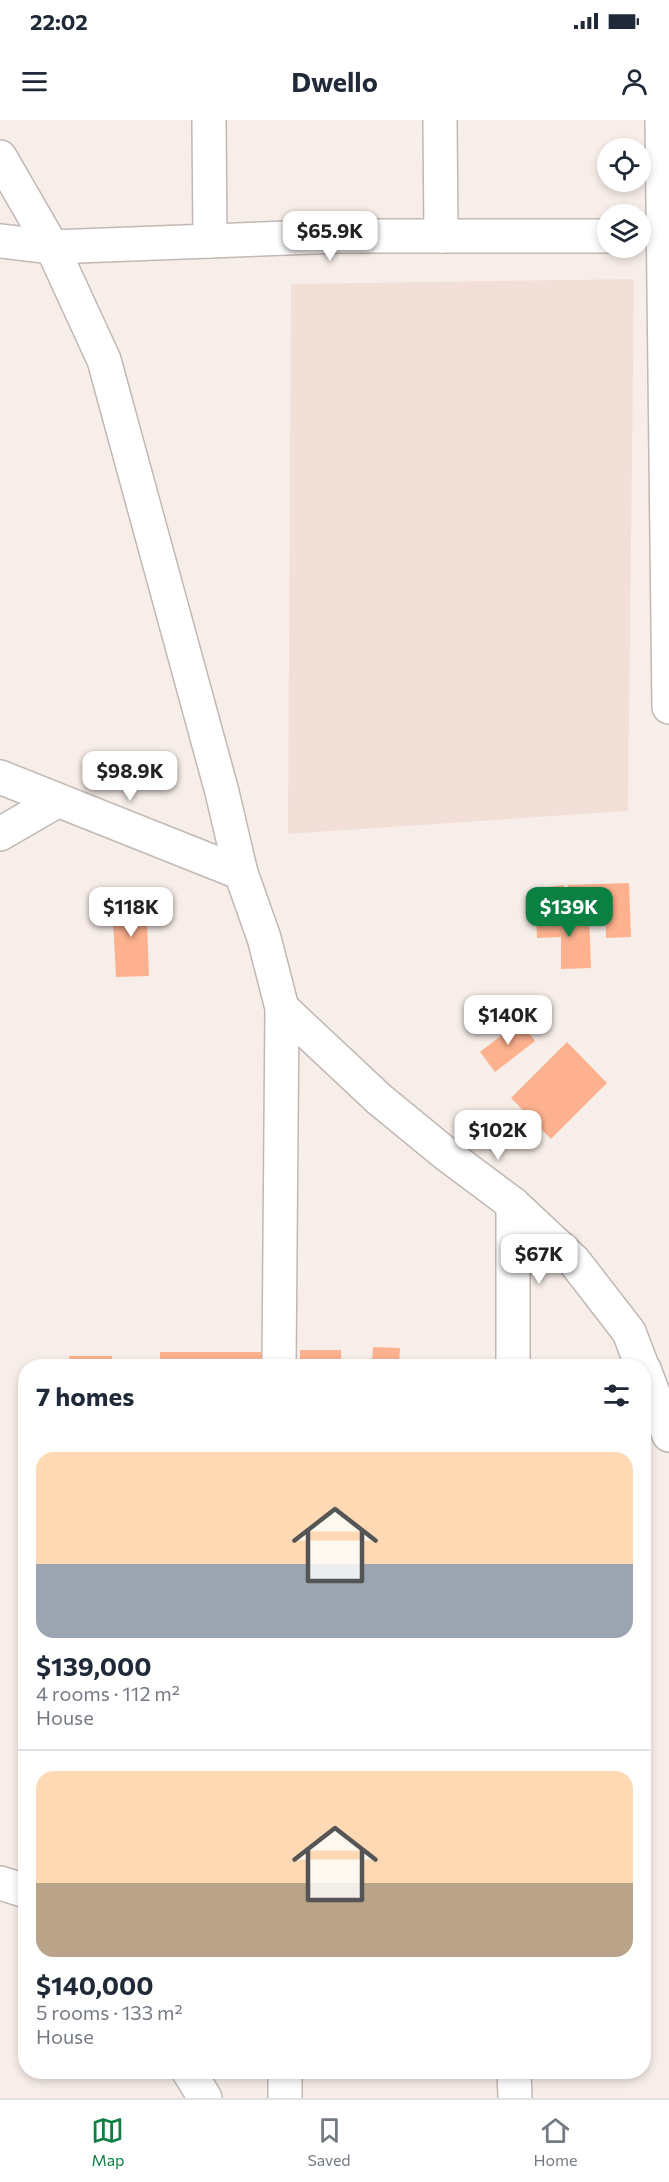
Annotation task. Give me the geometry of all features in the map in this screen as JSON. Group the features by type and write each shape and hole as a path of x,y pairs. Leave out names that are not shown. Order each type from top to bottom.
{"street":[{"path":"209,120 210,241"},
{"path":"440,120 441,236"},
{"path":"662,120 658,237 669,707"},
{"path":"0,157 52,247 104,360 222,792 241,873 264,938 282,1008 279,1359"},
{"path":"0,241 52,247 441,236 597,236"},
{"path":"0,777 241,873"},
{"path":"0,834 57,801"},
{"path":"282,1008 379,1099 446,1154 513,1204 574,1261 629,1332 640,1359"},
{"path":"513,1204 513,1359"},
{"path":"651,1389 669,1436"},
{"path":"0,1883 18,1889"},
{"path":"193,2079 205,2098"},
{"path":"285,2079 285,2098"},
{"path":"514,2079 515,2098"}],"shaded area":[{"path":"634,279 628,811 288,834 291,284"}],"building":[{"path":"629,883 631,937 606,938 605,907 568,908 568,885"},
{"path":"564,885 565,898 533,901 531,889"},
{"path":"146,898 149,976 116,977 112,900"},
{"path":"589,915 591,968 561,969 561,937 537,938 536,916"},
{"path":"520,1021 535,1041 495,1072 480,1052"},
{"path":"567,1042 607,1083 551,1139 511,1098"},
{"path":"373,1347 400,1348 399,1359 372,1359"},
{"path":"300,1350 341,1350 341,1359 300,1359"},
{"path":"160,1352 265,1352 265,1359 160,1359"},
{"path":"69,1356 112,1356 112,1359 69,1359"}]}
